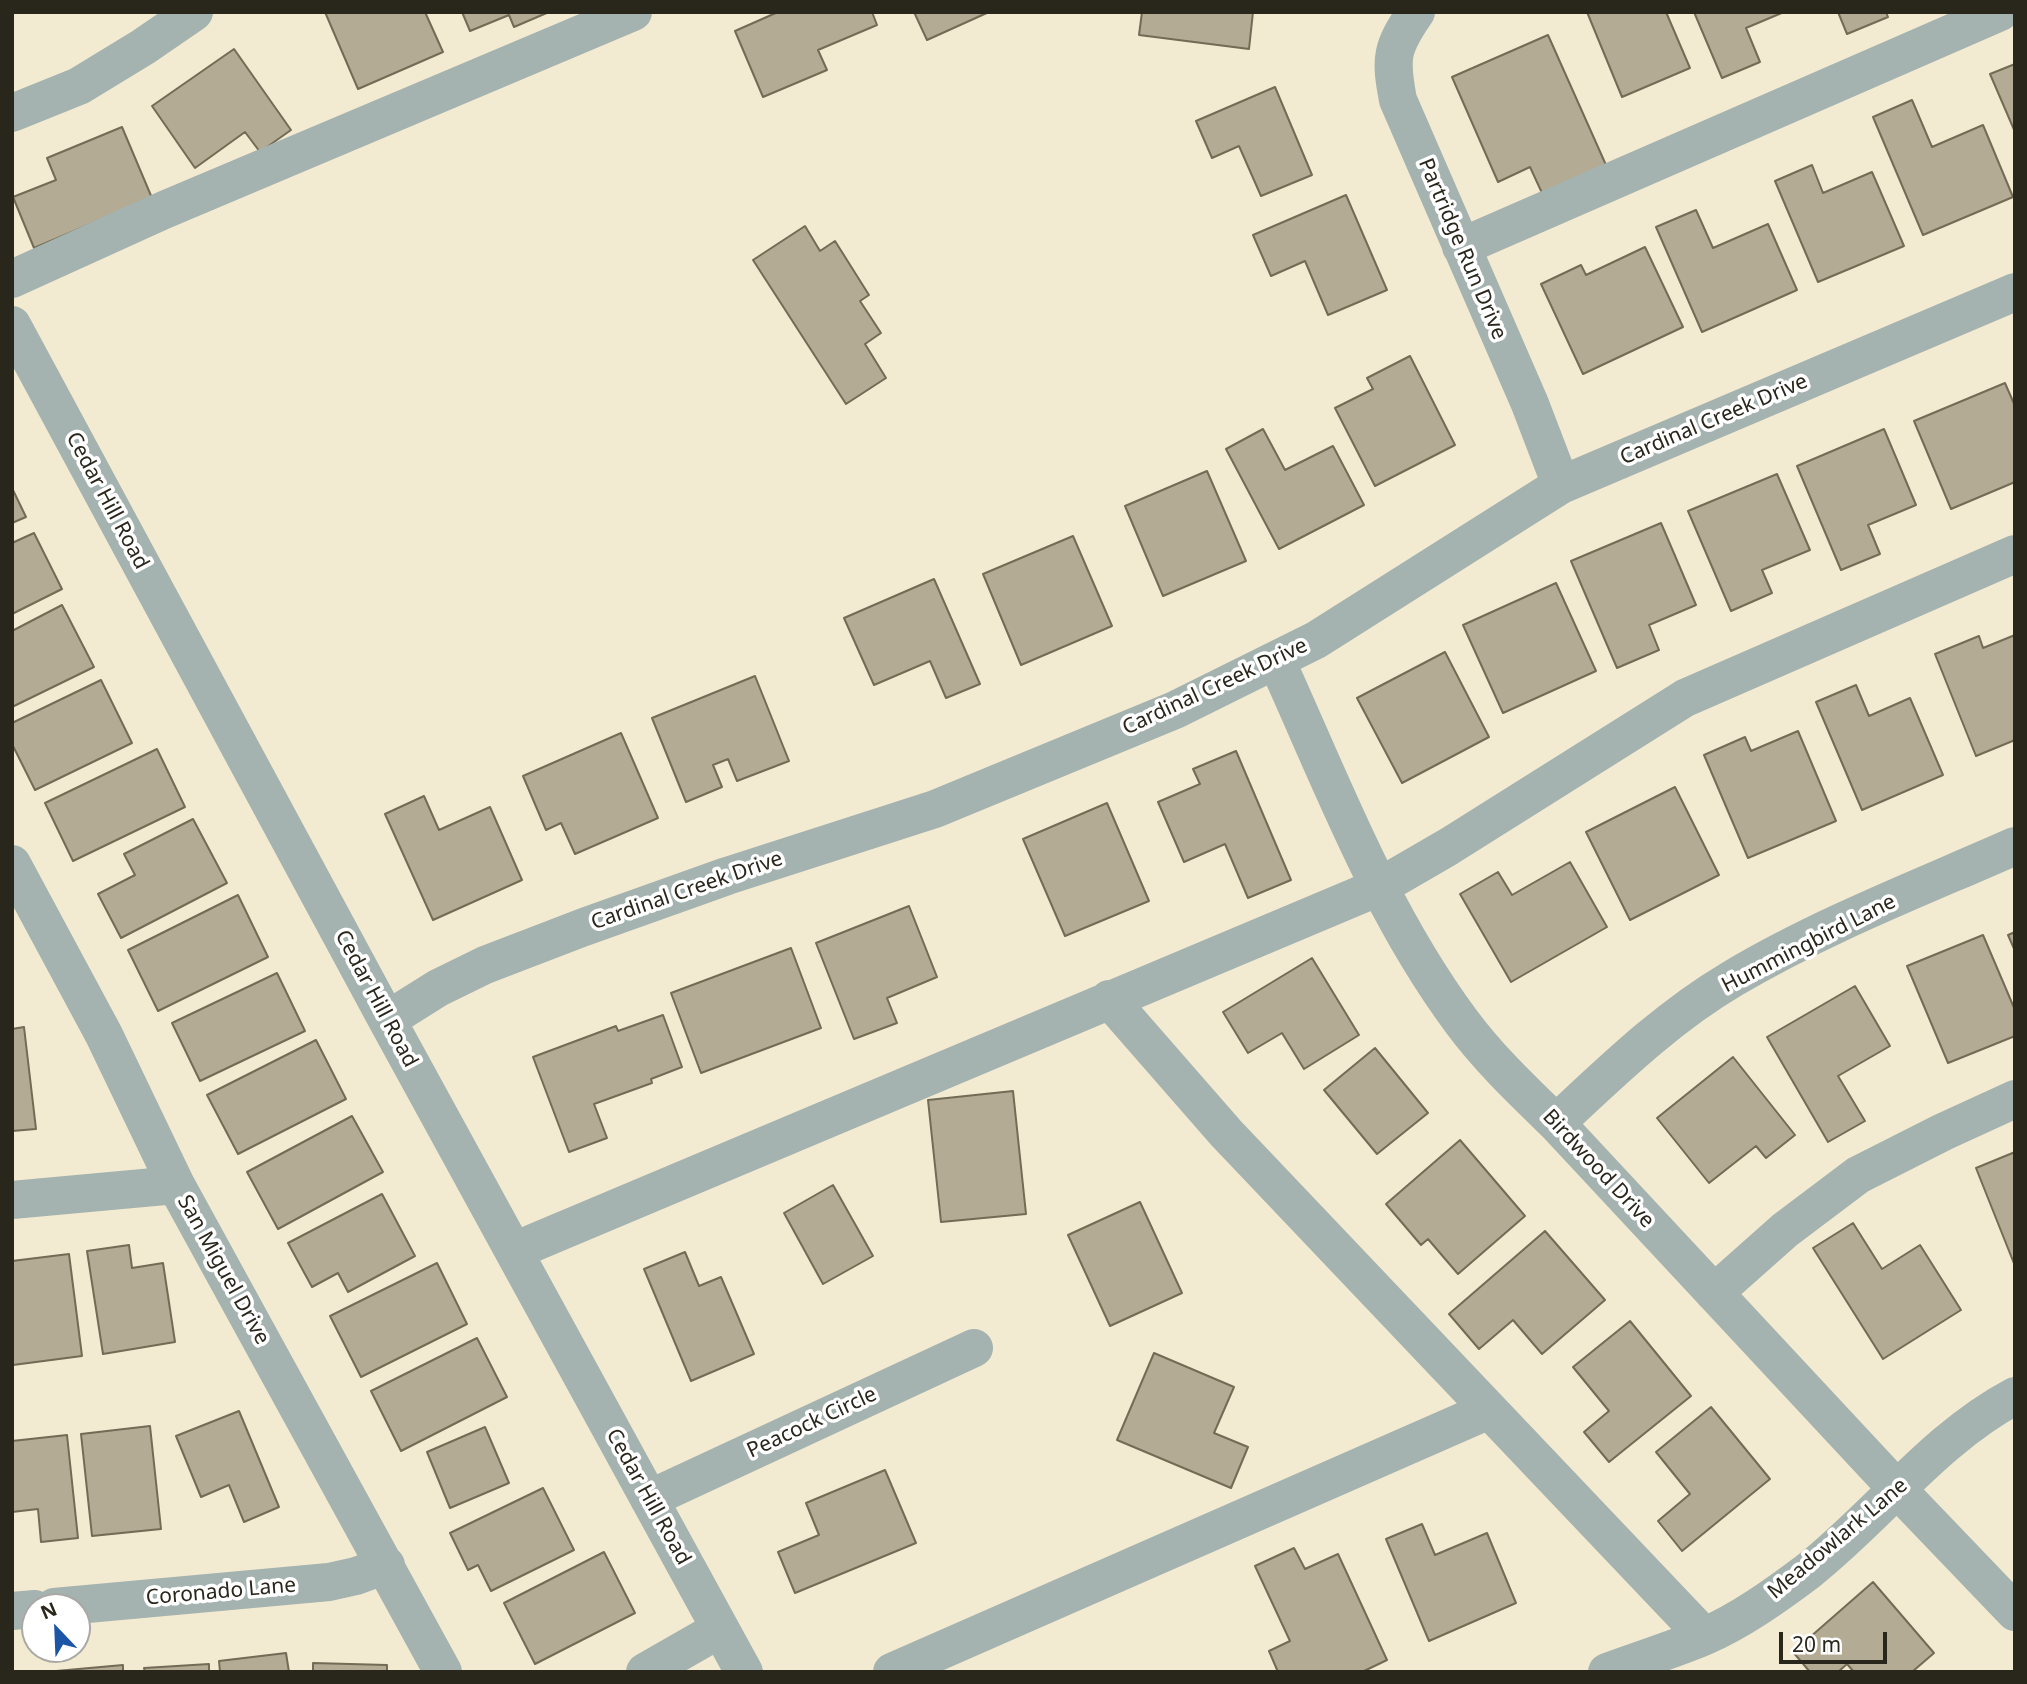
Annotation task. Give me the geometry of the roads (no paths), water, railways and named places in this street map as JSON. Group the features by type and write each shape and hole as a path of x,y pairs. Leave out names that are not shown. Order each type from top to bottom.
{"street":[{"path":"12,113 79,86 194,12"},
{"path":"12,279 164,210 633,12"},
{"name":"Partridge Run Drive","path":"1416,12 1400,35 1392,65 1398,100 1530,404 1562,485"},
{"path":"1461,247 2000,12"},
{"name":"Cardinal Creek Drive","path":"387,1020 485,965 727,876 935,809 1175,710 1316,640 1562,485 2015,292"},
{"name":"Cedar Hill Road","path":"12,325 387,1020 744,1672"},
{"path":"513,1251 1379,887 1448,847 1685,698 2015,554"},
{"name":"Birdwood Drive","path":"1276,660 1379,887 1411,947 1462,1022 1505,1073 1556,1123 2015,1612"},
{"name":"Hummingbird Lane","path":"1556,1123 1650,1035 1731,979 1812,937 2015,846"},
{"name":"San Miguel Drive","path":"12,864 104,1035 176,1185 443,1672"},
{"path":"1109,999 1226,1133 1704,1636"},
{"path":"1714,1293 1785,1230 1858,1175 2015,1099"},
{"path":"12,1200 176,1185"},
{"name":"Peacock Circle","path":"649,1499 974,1348"},
{"name":"Meadowlark Lane","path":"1607,1672 1704,1636 1759,1606 1808,1571 1952,1437 1994,1407 2015,1396"},
{"path":"892,1672 1489,1410"},
{"name":"Coronado Lane","path":"91,1604 329,1582 386,1565"},
{"path":"645,1672 720,1629"}]}
